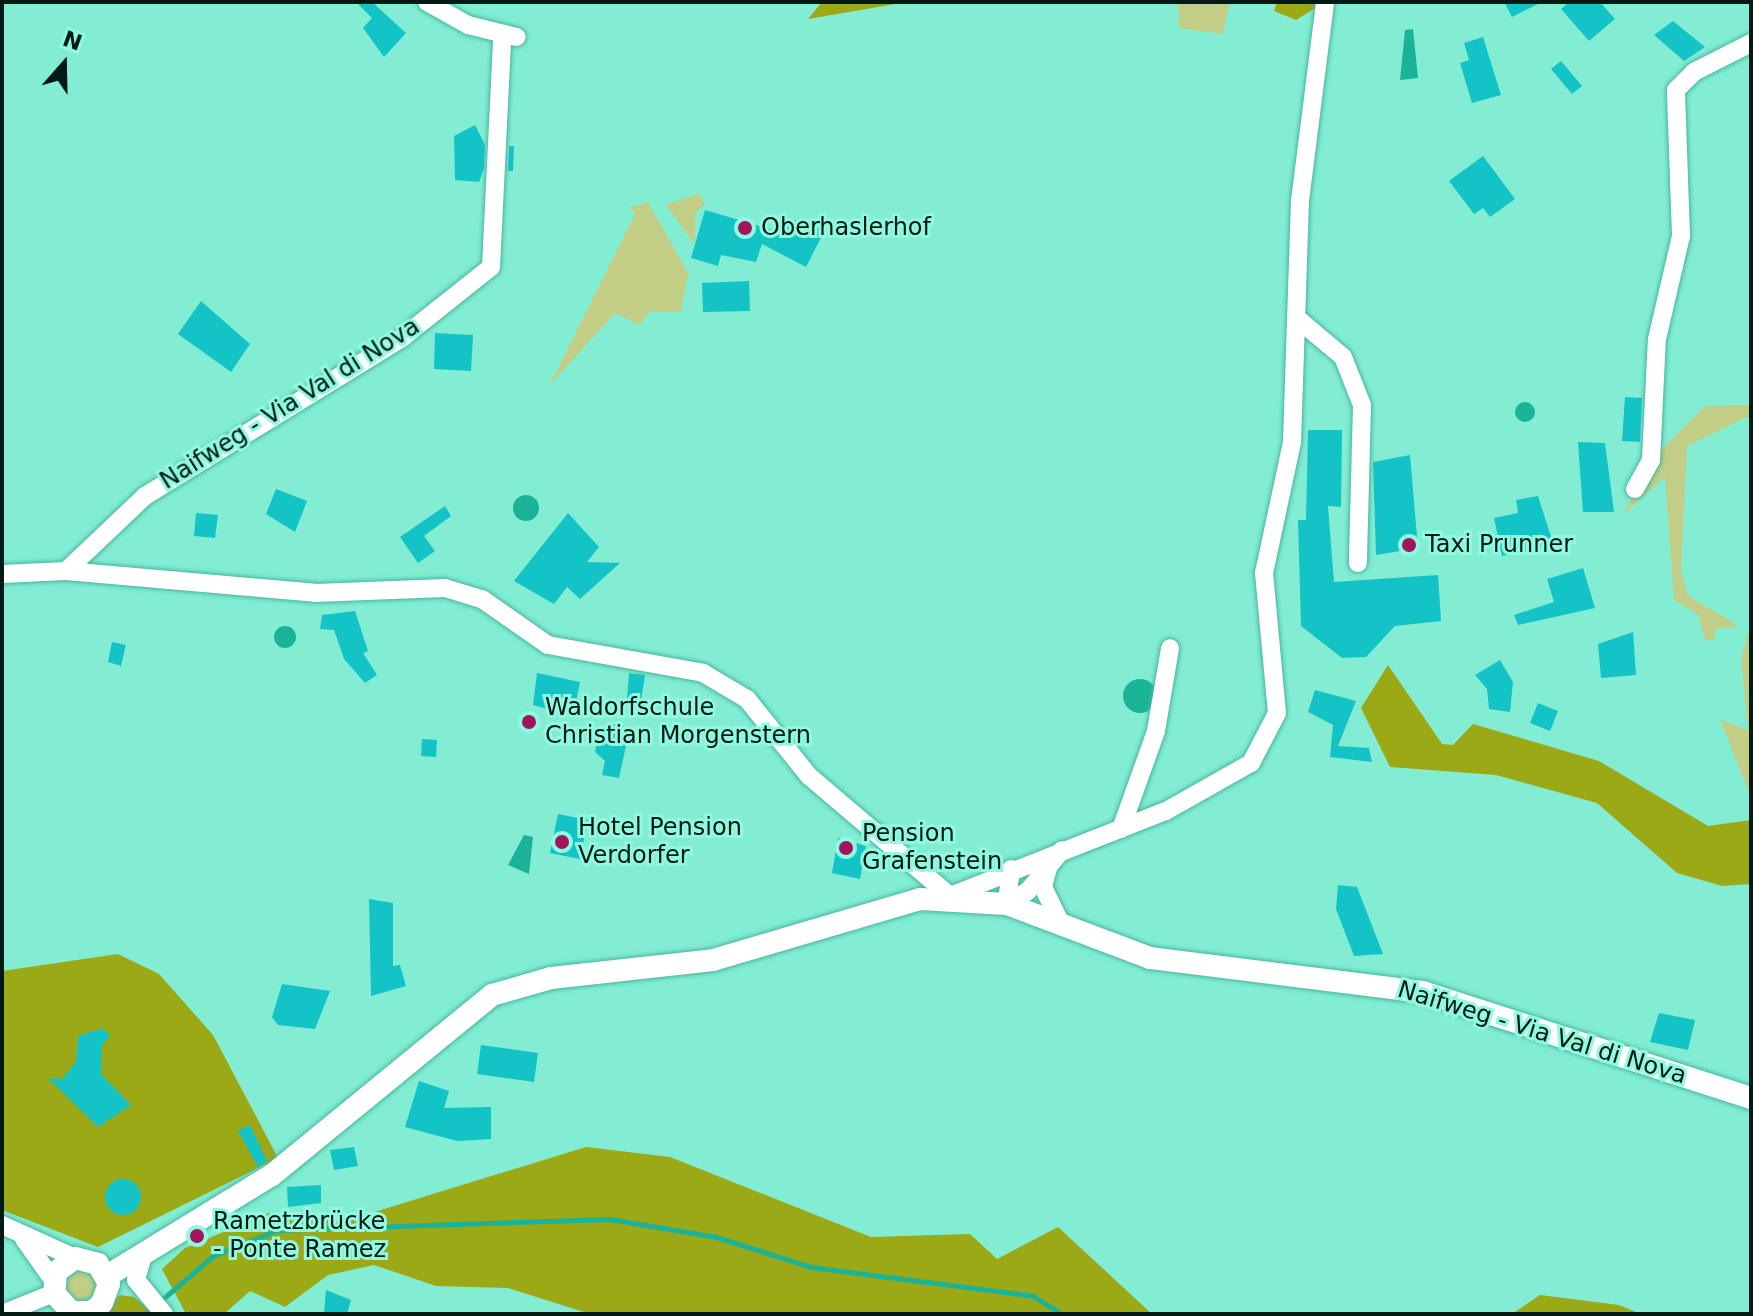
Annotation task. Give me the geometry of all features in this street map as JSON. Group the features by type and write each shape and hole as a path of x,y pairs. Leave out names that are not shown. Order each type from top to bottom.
{"main road":[{"name":"Naifweg - Via Val di Nova","path":"91,1265 152,1247 272,1175 492,995 551,978 713,960 864,910 950,896 1007,904 1150,958 1423,992 1751,1098"},
{"path":"91,1265 92,1310 55,1297 91,1265"}],"street":[{"name":"Naifweg - Via Val di Nova","path":"66,571 145,496 403,337 491,267 510,38 427,2"},
{"path":"2,574 66,571 315,593 445,588 482,599 548,645 725,680 809,776 950,896 1011,869 1121,829 1225,783 1269,736 1278,687 1264,573 1292,442 1299,320 1300,201 1325,2"},
{"path":"1635,489 1651,460 1657,339 1681,236 1676,90 1694,72 1751,43"},
{"path":"1299,320 1343,357 1362,405 1358,563"},
{"path":"1121,829 1156,731 1170,648"},
{"path":"1007,904 1062,850"},
{"path":"1049,864 1043,887 1061,924"},
{"path":"1007,904 1011,869"},
{"path":"2,1225 141,1287 164,1314"},
{"path":"2,1314 55,1297 19,1234"},
{"path":"141,1287 152,1247"},
{"path":"92,1310 114,1292 141,1287"}],"shaded area":[{"path":"822,2 907,2 808,19"},
{"path":"1178,2 1230,2 1223,34 1179,28"},
{"path":"1277,2 1325,2 1296,20 1274,11"},
{"path":"1413,29 1418,78 1400,80 1405,30"},
{"path":"699,193 705,205 695,212 695,245 666,205"},
{"path":"648,202 688,273 681,312 649,312 640,325 615,313 549,386 636,212 628,208"},
{"path":"1525,402 1532,405 1535,412 1532,419 1525,422 1518,419 1515,412 1518,405"},
{"path":"1751,405 1751,415 1687,446 1681,570 1688,596 1739,626 1715,629 1714,641 1705,640 1698,614 1674,600 1665,477 1623,515 1651,460 1705,406"},
{"path":"526,495 535,499 539,508 535,517 526,521 517,517 513,508 517,499"},
{"path":"1751,622 1751,797 1720,720 1748,730 1741,659"},
{"path":"285,626 293,629 296,637 293,645 285,648 277,645 274,637 277,629"},
{"path":"1388,665 1442,744 1453,745 1473,724 1599,761 1708,826 1751,820 1751,884 1722,886 1677,873 1597,803 1496,775 1390,767 1361,708"},
{"path":"1140,679 1152,684 1157,696 1152,708 1140,713 1128,708 1123,696 1128,684"},
{"path":"524,835 533,837 529,874 508,865"},
{"path":"118,954 159,974 213,1035 278,1158 98,1247 2,1210 2,971"},
{"path":"586,1147 670,1157 871,1237 970,1234 997,1259 1058,1227 1152,1314 590,1314 508,1288 436,1286 374,1265 328,1275 285,1307 250,1291 224,1314 186,1314 162,1269 185,1248 269,1213 342,1222"},
{"path":"81,1272 91,1276 95,1286 91,1296 81,1300 71,1296 67,1286 71,1276"},
{"path":"120,1295 134,1297 155,1314 97,1314"},
{"path":"1540,1295 1619,1305 1641,1314 1512,1314"}],"building":[{"path":"356,2 372,2 406,33 384,57 363,28 372,18"},
{"path":"1504,2 1542,2 1512,17"},
{"path":"1569,2 1600,2 1615,19 1589,41 1561,9"},
{"path":"1673,21 1705,47 1684,61 1654,35"},
{"path":"1483,37 1501,95 1472,103 1460,63 1469,60 1464,43"},
{"path":"1561,61 1582,86 1572,94 1551,69"},
{"path":"475,125 485,145 484,169 479,182 455,180 454,136"},
{"path":"509,146 514,146 513,171 508,171"},
{"path":"1483,156 1515,199 1490,217 1483,208 1474,214 1449,181"},
{"path":"705,210 777,231 784,217 825,230 806,267 762,244 756,262 721,255 718,266 691,258"},
{"path":"749,281 750,311 703,312 702,283"},
{"path":"201,301 250,344 231,372 178,334"},
{"path":"435,333 473,335 471,371 434,369"},
{"path":"1625,397 1642,398 1640,442 1622,441"},
{"path":"1308,430 1342,430 1341,507 1328,506 1334,582 1438,575 1441,621 1395,626 1366,657 1342,658 1301,626 1298,520 1306,520"},
{"path":"1578,442 1605,443 1614,512 1583,512"},
{"path":"1410,455 1418,548 1376,555 1373,462"},
{"path":"276,489 307,501 295,532 266,514"},
{"path":"1538,496 1554,546 1502,556 1494,518 1518,513 1516,500"},
{"path":"445,506 451,516 424,536 435,551 418,563 400,537"},
{"path":"196,513 218,515 215,538 194,536"},
{"path":"568,513 599,547 587,562 620,563 580,599 567,587 554,604 514,581"},
{"path":"1583,568 1595,608 1518,625 1514,615 1554,602 1547,579"},
{"path":"355,611 368,651 363,653 377,675 365,683 344,659 334,630 320,629 322,615"},
{"path":"1633,632 1636,675 1601,678 1598,644"},
{"path":"112,642 126,645 121,666 108,662"},
{"path":"1500,660 1513,682 1510,712 1489,709 1487,689 1475,675"},
{"path":"537,673 580,682 573,716 533,705"},
{"path":"629,673 645,675 641,701 627,699"},
{"path":"1315,690 1356,701 1338,746 1369,748 1372,762 1330,757 1333,725 1308,712"},
{"path":"1538,703 1558,711 1550,731 1530,723"},
{"path":"613,724 630,728 619,778 602,775 605,761 595,752 598,738 609,741"},
{"path":"422,739 437,740 436,757 421,756"},
{"path":"558,814 588,820 580,859 550,853"},
{"path":"838,838 866,846 860,879 832,873"},
{"path":"1338,885 1357,887 1383,954 1354,956 1336,909"},
{"path":"369,899 393,903 393,966 400,965 406,986 371,996"},
{"path":"282,984 330,991 315,1029 278,1025 272,1017"},
{"path":"1659,1013 1695,1020 1688,1050 1650,1042"},
{"path":"103,1028 110,1036 102,1045 101,1074 131,1105 98,1127 48,1078 62,1079 76,1062 78,1036"},
{"path":"481,1045 538,1053 534,1082 477,1074"},
{"path":"419,1081 449,1091 444,1108 491,1107 491,1139 457,1141 405,1127"},
{"path":"250,1125 267,1161 258,1167 238,1131"},
{"path":"354,1147 358,1166 334,1170 330,1150"},
{"path":"123,1179 136,1184 141,1197 136,1210 123,1215 110,1210 105,1197 110,1184"},
{"path":"321,1185 321,1203 288,1207 287,1187"},
{"path":"326,1290 351,1300 347,1314 324,1314"}],"waterway":[{"path":"145,1314 213,1256 277,1230 610,1219 716,1237 811,1267 1033,1296 1062,1314"}],"place":[{"name":"Oberhaslerhof","path":"745,228"},
{"name":"Taxi Prunner","path":"1409,545"},
{"name":"Waldorfschule Christian Morgenstern","path":"529,722"},
{"name":"Hotel Pension Verdorfer","path":"562,842"},
{"name":"Pension Grafenstein","path":"846,848"},
{"name":"Rametzbrücke - Ponte Ramez","path":"197,1236"}]}
